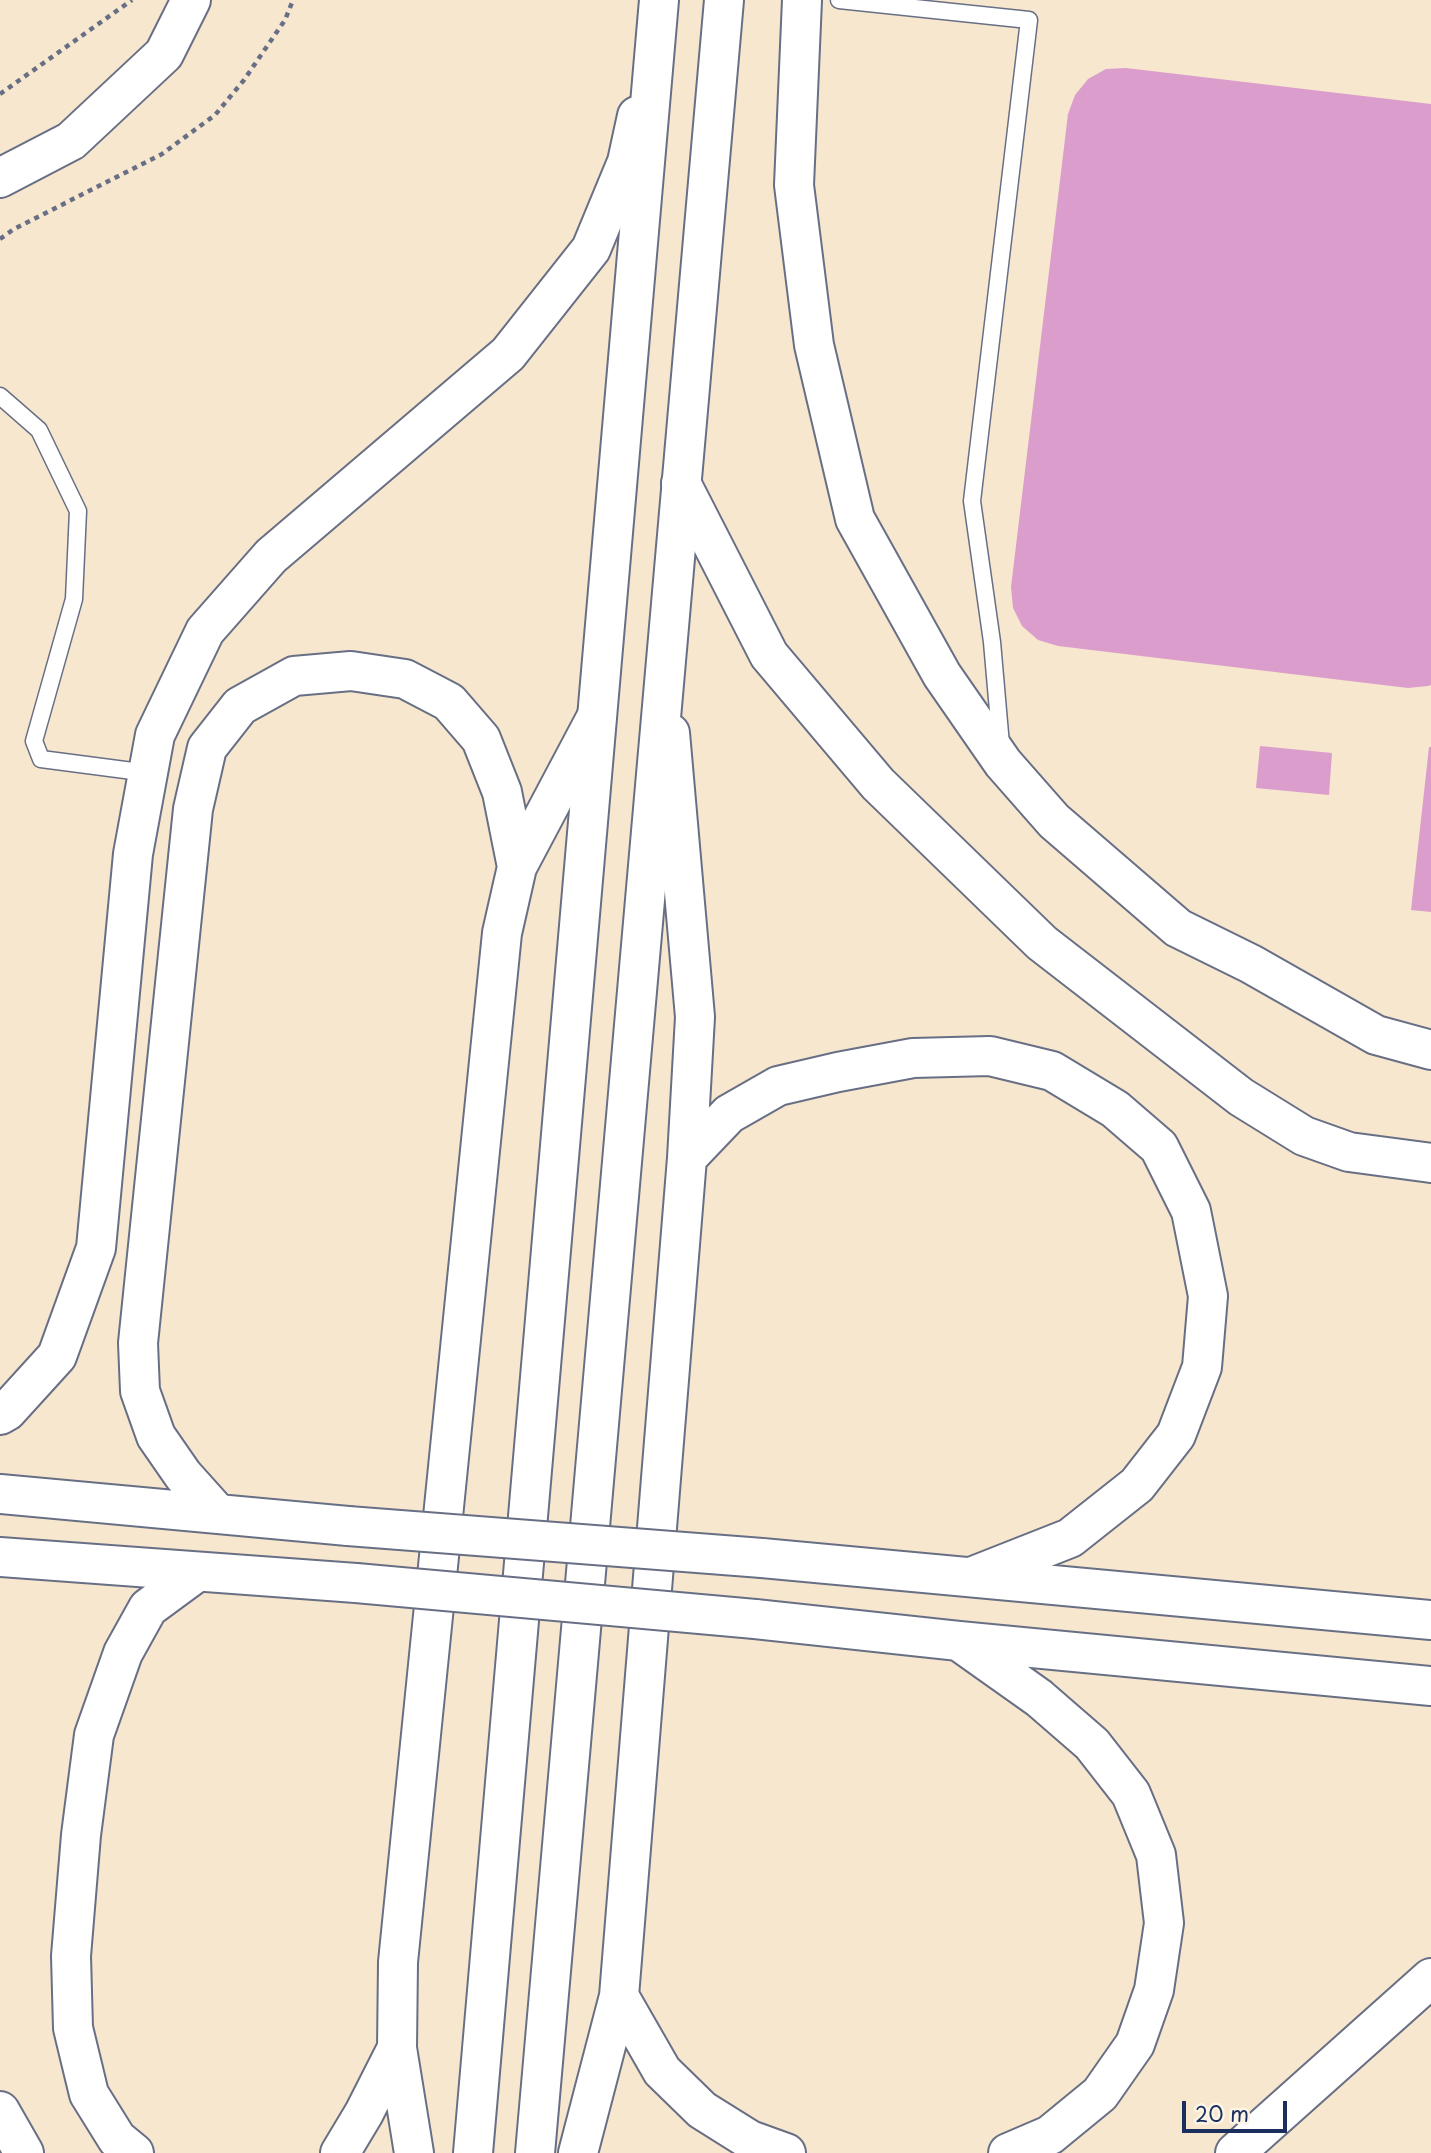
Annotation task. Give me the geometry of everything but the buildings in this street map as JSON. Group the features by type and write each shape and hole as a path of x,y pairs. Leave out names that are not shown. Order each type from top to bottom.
{"main road":[{"path":"0,178 71,141 164,54 191,0"},
{"path":"535,2153 724,0"},
{"path":"802,0 794,184 814,345 855,519 942,675 1003,763 1054,821 1178,928 1251,964 1377,1035 1431,1051"},
{"path":"473,2153 657,18"},
{"path":"0,1415 7,1411 57,1356 96,1248 133,854 155,735 205,631 271,556 508,354 591,249 627,162 657,18"},
{"path":"681,483 769,655 878,784 1042,943 1241,1097 1304,1136 1349,1152 1431,1163"},
{"path":"218,1514 183,1475 156,1436 140,1391 138,1343 193,809 207,748 240,706 294,676 351,671 405,679 449,702 481,739 502,792 517,867"},
{"path":"579,2153 619,1996 687,1158 695,1017 666,684"},
{"path":"414,2153 397,2048 398,1962 502,933 517,867 597,716"},
{"path":"687,1158 729,1114 778,1086 913,1058 990,1056 1052,1072 1115,1109 1159,1147 1191,1211 1208,1296 1202,1367 1176,1435 1137,1485 1070,1538 971,1577"},
{"path":"0,1494 348,1526 762,1558 1431,1620"},
{"path":"0,1557 356,1583 755,1619 1431,1686"},
{"path":"134,2153 117,2139 89,2094 73,2028 71,1956 81,1835 94,1735 123,1653 148,1608 197,1572"},
{"path":"959,1641 1039,1698 1092,1744 1131,1794 1156,1856 1164,1923 1154,1990 1135,2044 1100,2094 1050,2135 1007,2153"},
{"path":"1235,2153 1431,1978"},
{"path":"619,1996 663,2071 702,2110 750,2140 786,2153"},
{"path":"340,2153 397,2048"},
{"path":"0,2111 24,2153"}],"lane":[{"path":"839,0 1029,20 972,501 992,642 1003,763"},
{"path":"0,397 39,430 78,511 74,599 34,741 41,759 148,773"}],"path":[{"path":"0,94 132,0"},
{"path":"0,239 14,229 162,154 215,115 244,80 285,20 293,0"}]}
